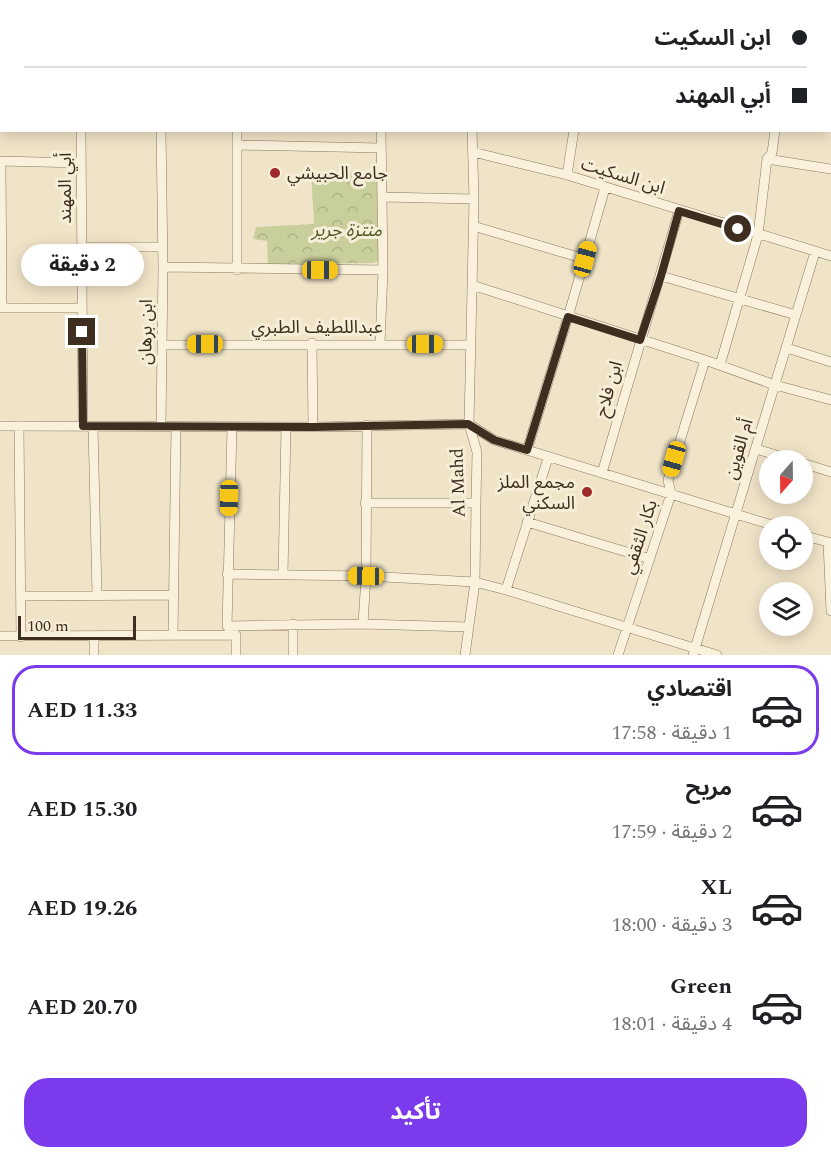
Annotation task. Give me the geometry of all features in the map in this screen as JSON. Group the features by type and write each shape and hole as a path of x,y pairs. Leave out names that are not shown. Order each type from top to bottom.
{"street":[{"name":"أبي المهند","path":"81,132 83,426"},
{"name":"ابن برهان","path":"161,132 163,267 161,425"},
{"path":"237,132 237,270"},
{"path":"380,344 383,270 381,132"},
{"name":"Al Mahd","path":"465,655 475,582 477,452 468,424 474,199 472,132"},
{"path":"567,175 574,132"},
{"path":"720,365 738,297 758,235 767,159 772,153 776,132"},
{"path":"237,145 381,148"},
{"name":"ابن السكيت","path":"473,152 567,175 831,256"},
{"path":"767,159 831,169"},
{"path":"81,163 0,161 1,308 82,308"},
{"path":"527,450 605,188"},
{"path":"382,197 474,199"},
{"name":"ابن فلاح","path":"602,473 679,211"},
{"path":"473,226 585,259"},
{"path":"82,247 161,247"},
{"name":"أم القوين","path":"694,651 815,252"},
{"path":"163,267 237,270 383,270"},
{"path":"661,276 796,315"},
{"path":"472,285 705,360 775,385 831,400"},
{"path":"312,343 313,427"},
{"name":"عبداللطيف الطبري","path":"163,345 312,343 470,345"},
{"path":"787,348 831,362"},
{"name":"بكار الثقفي","path":"618,655 671,494 668,480 705,360"},
{"path":"0,426 313,427 468,424 494,440 759,521"},
{"path":"363,624 366,576 367,425"},
{"path":"19,426 21,637"},
{"path":"93,426 97,594"},
{"path":"173,635 176,426"},
{"path":"232,427 227,626 236,635 236,655"},
{"path":"283,575 286,427"},
{"path":"506,590 548,458"},
{"path":"813,467 831,472"},
{"path":"365,503 476,503"},
{"path":"527,522 651,559"},
{"path":"813,538 830,543 831,606"},
{"path":"227,574 366,576 475,582 627,627 694,651 717,655"},
{"path":"22,596 173,595"},
{"path":"292,624 293,655"},
{"path":"227,626 363,624 469,627"},
{"path":"0,636 236,635"},
{"path":"94,636 94,655"}],"green space":[{"name":"منتزة جرير","path":"311,172 379,173 379,261 373,263 268,264 267,241 253,239 256,227 314,224"}],"place":[{"name":"جامع الحبيشي","path":"275,173"},
{"name":"مجمع الملز السكني","path":"587,492"}],"route":[{"path":"82,332 83,426 313,427 468,424 494,440 527,450 568,317 640,340 679,211 738,229"}]}
